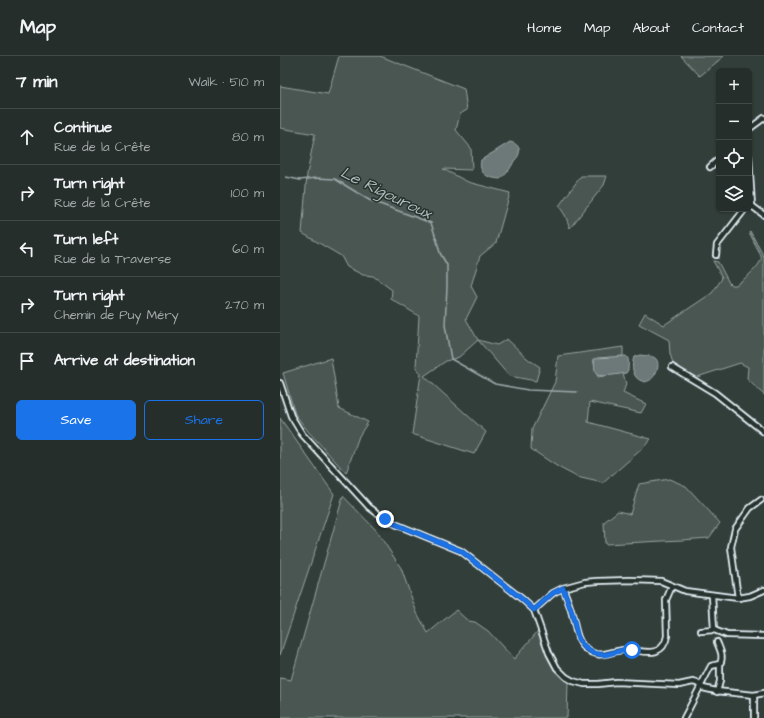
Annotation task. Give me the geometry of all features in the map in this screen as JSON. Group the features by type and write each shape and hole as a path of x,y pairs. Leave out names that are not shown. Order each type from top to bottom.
{"street":[{"path":"752,127 764,118"},
{"path":"710,167 716,162"},
{"path":"752,208 764,215"},
{"path":"716,254 718,245 743,212"},
{"path":"672,367 715,393 764,432"},
{"path":"280,383 291,416 302,434 369,507 385,519 395,524 461,551 534,610 549,653 557,668 566,677 584,684 616,682 679,685 693,682 697,683 703,688 717,692 754,695 764,693"},
{"path":"738,598 731,547 735,529 750,508 761,500"},
{"path":"534,610 553,593 563,588 585,582 630,580 661,581 685,591 738,598 750,596 764,590"},
{"path":"563,588 572,613 578,639 584,647 593,653 604,655 624,650 652,652 663,646 666,640 666,600 672,586"},
{"path":"712,595 714,630"},
{"path":"701,631 714,630 727,635 764,636"},
{"path":"717,642 722,656 722,661 720,664 720,681 717,692"},
{"path":"684,718 702,686 711,666 720,664"},
{"path":"754,695 754,718"}],"shaded area":[{"path":"339,56 380,56 464,89 467,110 460,114 456,130 471,148 472,170 443,169 468,182 510,193 496,243 480,256 471,286 477,297 466,319 478,340 459,357 446,361 424,376 486,432 474,454 412,434 421,374 416,367 419,316 391,299 392,290 373,276 363,275 347,267 341,256 302,233 307,174 315,134 280,128 280,86 328,94"},
{"path":"681,56 724,56 700,76"},
{"path":"510,142 517,145 519,153 518,157 508,171 500,179 492,178 485,174 481,169 481,160"},
{"path":"581,176 607,176 604,185 570,228 565,215 559,206"},
{"path":"750,231 764,256 764,395 747,379 748,367 740,363 694,378 688,373 674,366 670,354 669,340 639,324 645,313 664,325 712,293 722,277 713,261 718,262 731,285 736,285 746,277 755,269 761,260 761,256 749,232"},
{"path":"507,339 528,359 540,367 536,381 509,376 478,340 497,345"},
{"path":"623,347 623,356 593,359 598,377 623,373 626,384 623,393 646,404 641,413 590,402 588,422 651,439 643,448 603,483 577,477 558,467 531,449 532,429 555,382 558,356"},
{"path":"640,355 653,357 658,363 657,371 651,380 646,382 636,377 633,371 634,357"},
{"path":"626,356 628,359 628,370 626,373 603,376 596,374 594,367 595,359"},
{"path":"331,358 339,408 368,422 359,436 346,473 307,430 295,414 283,373"},
{"path":"280,418 334,494 280,655"},
{"path":"669,479 686,486 720,523 709,538 605,544 604,522 618,511 630,514 639,484"},
{"path":"343,496 376,530 401,568 417,613 428,633 456,610 468,621 475,622 488,631 514,659 538,631 550,662 557,673 568,682 567,718 280,718 280,678 291,680"}],"waterway":[{"name":"Le Rigouroux","path":"286,177 300,180 316,178 335,179 369,200 431,223 440,253 447,265 445,325 451,359 495,384 528,390 577,392"}],"route":[{"path":"385,519 461,551 534,610 553,593 563,588 572,613 578,639 584,647 593,653 604,655 624,650 632,650"}]}
